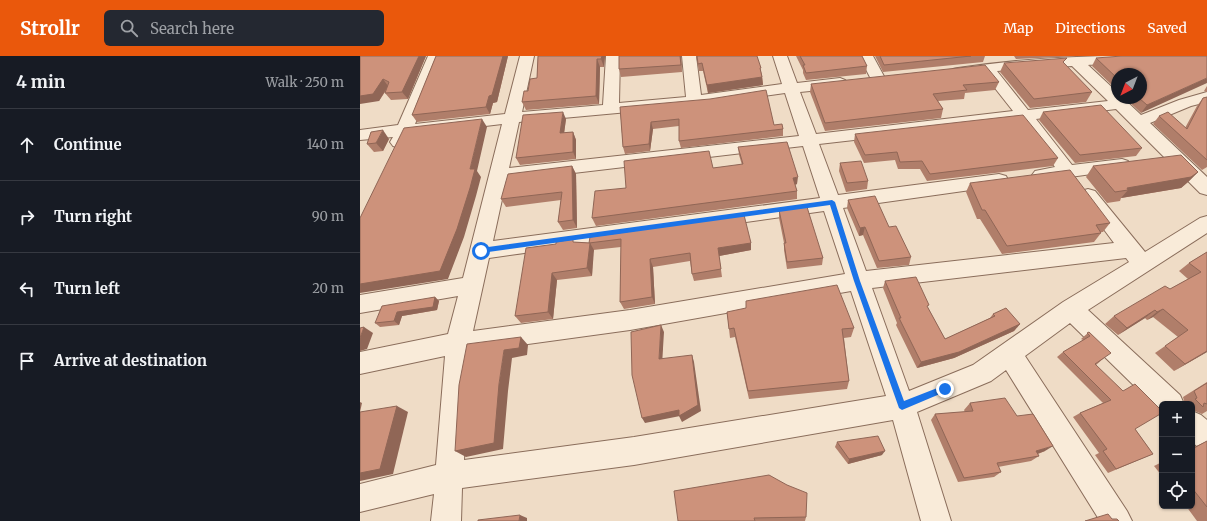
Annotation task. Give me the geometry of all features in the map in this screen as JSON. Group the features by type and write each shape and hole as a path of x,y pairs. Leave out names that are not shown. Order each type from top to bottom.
{"street":[{"path":"391,159 435,56"},
{"path":"446,521 447,476 458,343 527,56"},
{"path":"611,108 613,56"},
{"path":"689,56 694,101"},
{"path":"780,56 808,139 832,202 857,281 902,406 936,521"},
{"path":"866,56 866,81"},
{"path":"940,73 993,64 1107,59 1117,56"},
{"path":"1076,61 1111,95"},
{"path":"993,64 1024,114 1137,256"},
{"path":"360,135 512,118 694,101 790,88 894,78"},
{"path":"1138,122 1185,103 1207,97"},
{"path":"498,176 1120,104 1174,158 1207,188"},
{"path":"481,251 832,202 1174,158"},
{"path":"360,498 447,476 634,451 902,406 982,373 1071,309 1137,256 1207,223"},
{"path":"360,363 458,343 630,320 857,281 1137,256"},
{"path":"360,304 472,285"},
{"path":"1071,309 1168,401"},
{"path":"1009,353 1117,521"},
{"path":"1195,427 1207,438"}],"building":[{"path":"360,56 419,56 402,92 385,93 389,82 383,79 373,94 360,96"},
{"path":"436,56 503,56 492,95 489,96 486,107 412,115"},
{"path":"538,56 602,56 601,59 597,59 596,96 522,102 524,91 528,91 530,79 537,78"},
{"path":"619,56 680,56 681,65 619,69"},
{"path":"697,56 757,56 762,77 707,85 702,63 698,64"},
{"path":"800,56 862,56 867,66 806,73 803,65 805,65"},
{"path":"880,56 971,56 884,65"},
{"path":"1122,56 1207,56 1207,78 1147,105 1147,68 1111,68 1111,72 1096,58"},
{"path":"1067,58 1063,62 1092,92 1034,99 1004,63"},
{"path":"985,65 999,82 963,85 967,90 933,94 943,109 825,123 811,84"},
{"path":"766,90 774,125 782,124 783,129 679,141 679,119 651,122 649,144 623,147 620,107 710,99"},
{"path":"1207,97 1207,160 1159,116 1168,112 1187,129 1203,98"},
{"path":"1101,105 1142,148 1080,155 1043,112"},
{"path":"563,112 560,133 573,132 573,152 516,158 523,115"},
{"path":"1023,115 1058,158 930,174 922,161 900,162 897,152 865,155 855,134"},
{"path":"482,119 470,169 475,169 470,188 457,229 440,271 360,284 360,218 404,128"},
{"path":"383,130 376,143 367,144 371,132"},
{"path":"787,142 798,177 793,178 797,191 592,218 595,191 626,188 624,161 709,151 713,168 743,164 738,147"},
{"path":"1181,155 1198,172 1191,177 1127,188 1128,190 1115,192 1093,166"},
{"path":"861,161 868,181 847,183 840,163"},
{"path":"572,166 573,220 558,222 562,192 501,199 508,174"},
{"path":"1070,170 1110,223 1096,225 1101,233 1007,246 985,210 982,210 970,183"},
{"path":"875,196 889,227 896,226 911,257 879,261 865,227 860,228 848,200"},
{"path":"807,207 823,258 787,262 784,243 786,243 779,210"},
{"path":"744,215 751,243 718,248 721,269 692,274 690,253 650,259 652,297 620,302 621,239 589,243 590,237"},
{"path":"573,239 573,242 590,243 587,268 552,273 548,312 515,316 526,248 556,244 556,242"},
{"path":"1207,252 1207,351 1185,364 1165,346 1188,330 1163,309 1157,312 1155,310 1127,328 1114,316 1165,286 1170,289 1201,272 1189,263"},
{"path":"916,277 929,305 927,306 945,339 995,316 993,314 1006,308 1020,324 959,352 921,362 899,318 901,318 885,281"},
{"path":"837,285 854,328 842,329 849,381 748,391 734,328 729,329 727,312 746,308 746,301"},
{"path":"435,297 433,307 397,312 394,321 375,323 382,306"},
{"path":"661,325 659,359 692,355 698,405 679,416 679,410 642,418 632,375 631,332"},
{"path":"364,327 360,338 360,328"},
{"path":"1089,332 1111,353 1095,364 1123,391 1135,384 1159,408 1159,415 1135,429 1153,454 1116,469 1103,451 1107,449 1080,413 1111,400 1063,352 1090,336 1087,333"},
{"path":"521,337 519,348 504,350 499,384 494,443 455,451 459,385 467,344"},
{"path":"1207,383 1207,404 1204,403 1203,407 1195,399 1197,398 1194,391"},
{"path":"1005,398 1017,416 1033,414 1053,446 1036,451 1039,456 997,463 1001,472 964,478 935,414 973,411 970,403"},
{"path":"397,406 380,469 360,473 360,412"},
{"path":"878,436 885,451 849,459 837,442"},
{"path":"1207,441 1207,507 1195,492 1195,447"},
{"path":"769,475 787,485 807,493 806,517 754,518 755,521 678,521 674,491"},
{"path":"1108,514 1112,519 1117,519 1119,521 1085,521"},
{"path":"520,515 519,521 478,521 478,520"}],"route":[{"path":"481,251 832,202 857,281 902,406 945,389"}]}
